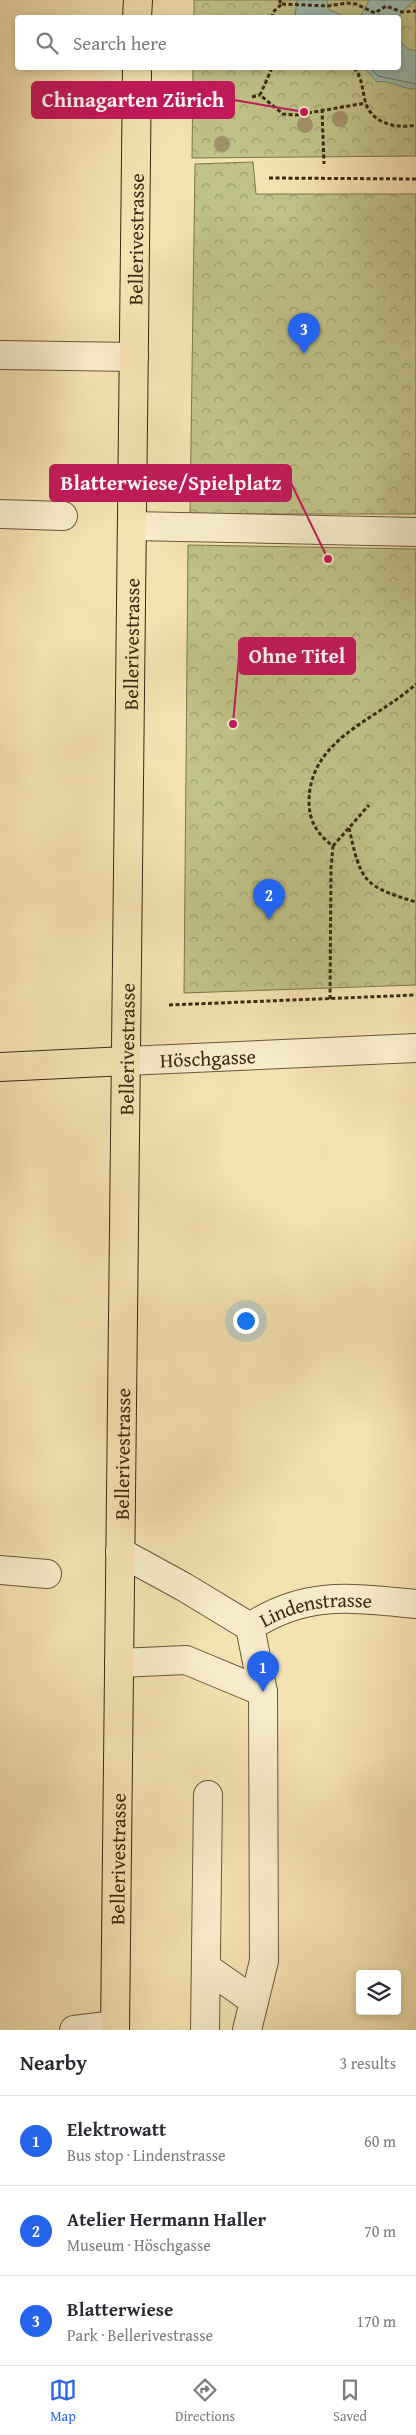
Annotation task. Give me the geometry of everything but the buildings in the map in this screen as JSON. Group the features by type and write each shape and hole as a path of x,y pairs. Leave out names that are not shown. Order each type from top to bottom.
{"main road":[{"path":"137,15 138,0"},
{"name":"Bellerivestrasse","path":"115,2028 137,70"},
{"name":"Höschgasse","path":"0,1067 126,1062"}],"street":[{"path":"0,355 134,357"},
{"path":"0,514 63,516"},
{"path":"132,526 416,532"},
{"name":"Höschgasse","path":"126,1062 416,1048"},
{"name":"Lindenstrasse","path":"120,1552 184,1587 250,1627 280,1610 326,1598 416,1604"},
{"path":"0,1570 47,1574"},
{"path":"246,2030 264,1962 263,1692 250,1627"},
{"path":"119,1663 186,1660 263,1692"},
{"path":"205,2030 208,1795"},
{"path":"207,1968 254,2001"},
{"path":"74,2030 115,2028"}],"path":[{"path":"279,0 282,4"},
{"path":"272,15 273,12 282,4 328,6 346,2 375,13 386,6 402,12 416,11"},
{"path":"260,95 271,70"},
{"path":"356,70 361,76 368,110 385,123 397,127 416,125"},
{"path":"252,97 260,95"},
{"path":"260,95 283,114 296,115 322,109 366,103"},
{"path":"322,109 324,164"},
{"path":"269,178 416,179"},
{"path":"333,846 320,837 309,810 309,794 321,760 332,744 416,684"},
{"path":"330,999 331,868 333,846 369,805"},
{"path":"349,828 357,864 364,878 376,889 416,902"},
{"path":"169,1005 416,995"}],"green space":[{"path":"194,0 416,0 416,156 192,158 193,70 401,70 401,15 194,15"},
{"path":"253,162 256,194 416,194 416,514 190,514 195,164"},
{"path":"188,545 416,549 416,985 184,993"}],"water":[{"path":"297,0 327,0 328,9 342,15 295,15"},
{"path":"369,0 416,0 400,15 361,15"},
{"path":"401,42 408,49 416,51 416,89 382,81 377,82 366,70 401,70"}],"place":[{"name":"Chinagarten Zürich","path":"304,112"},
{"name":"Blatterwiese","path":"304,354"},
{"name":"Blatterwiese/Spielplatz","path":"328,559"},
{"name":"Ohne Titel","path":"233,724"},
{"name":"Atelier Hermann Haller","path":"269,920"},
{"name":"Elektrowatt","path":"263,1692"}]}
